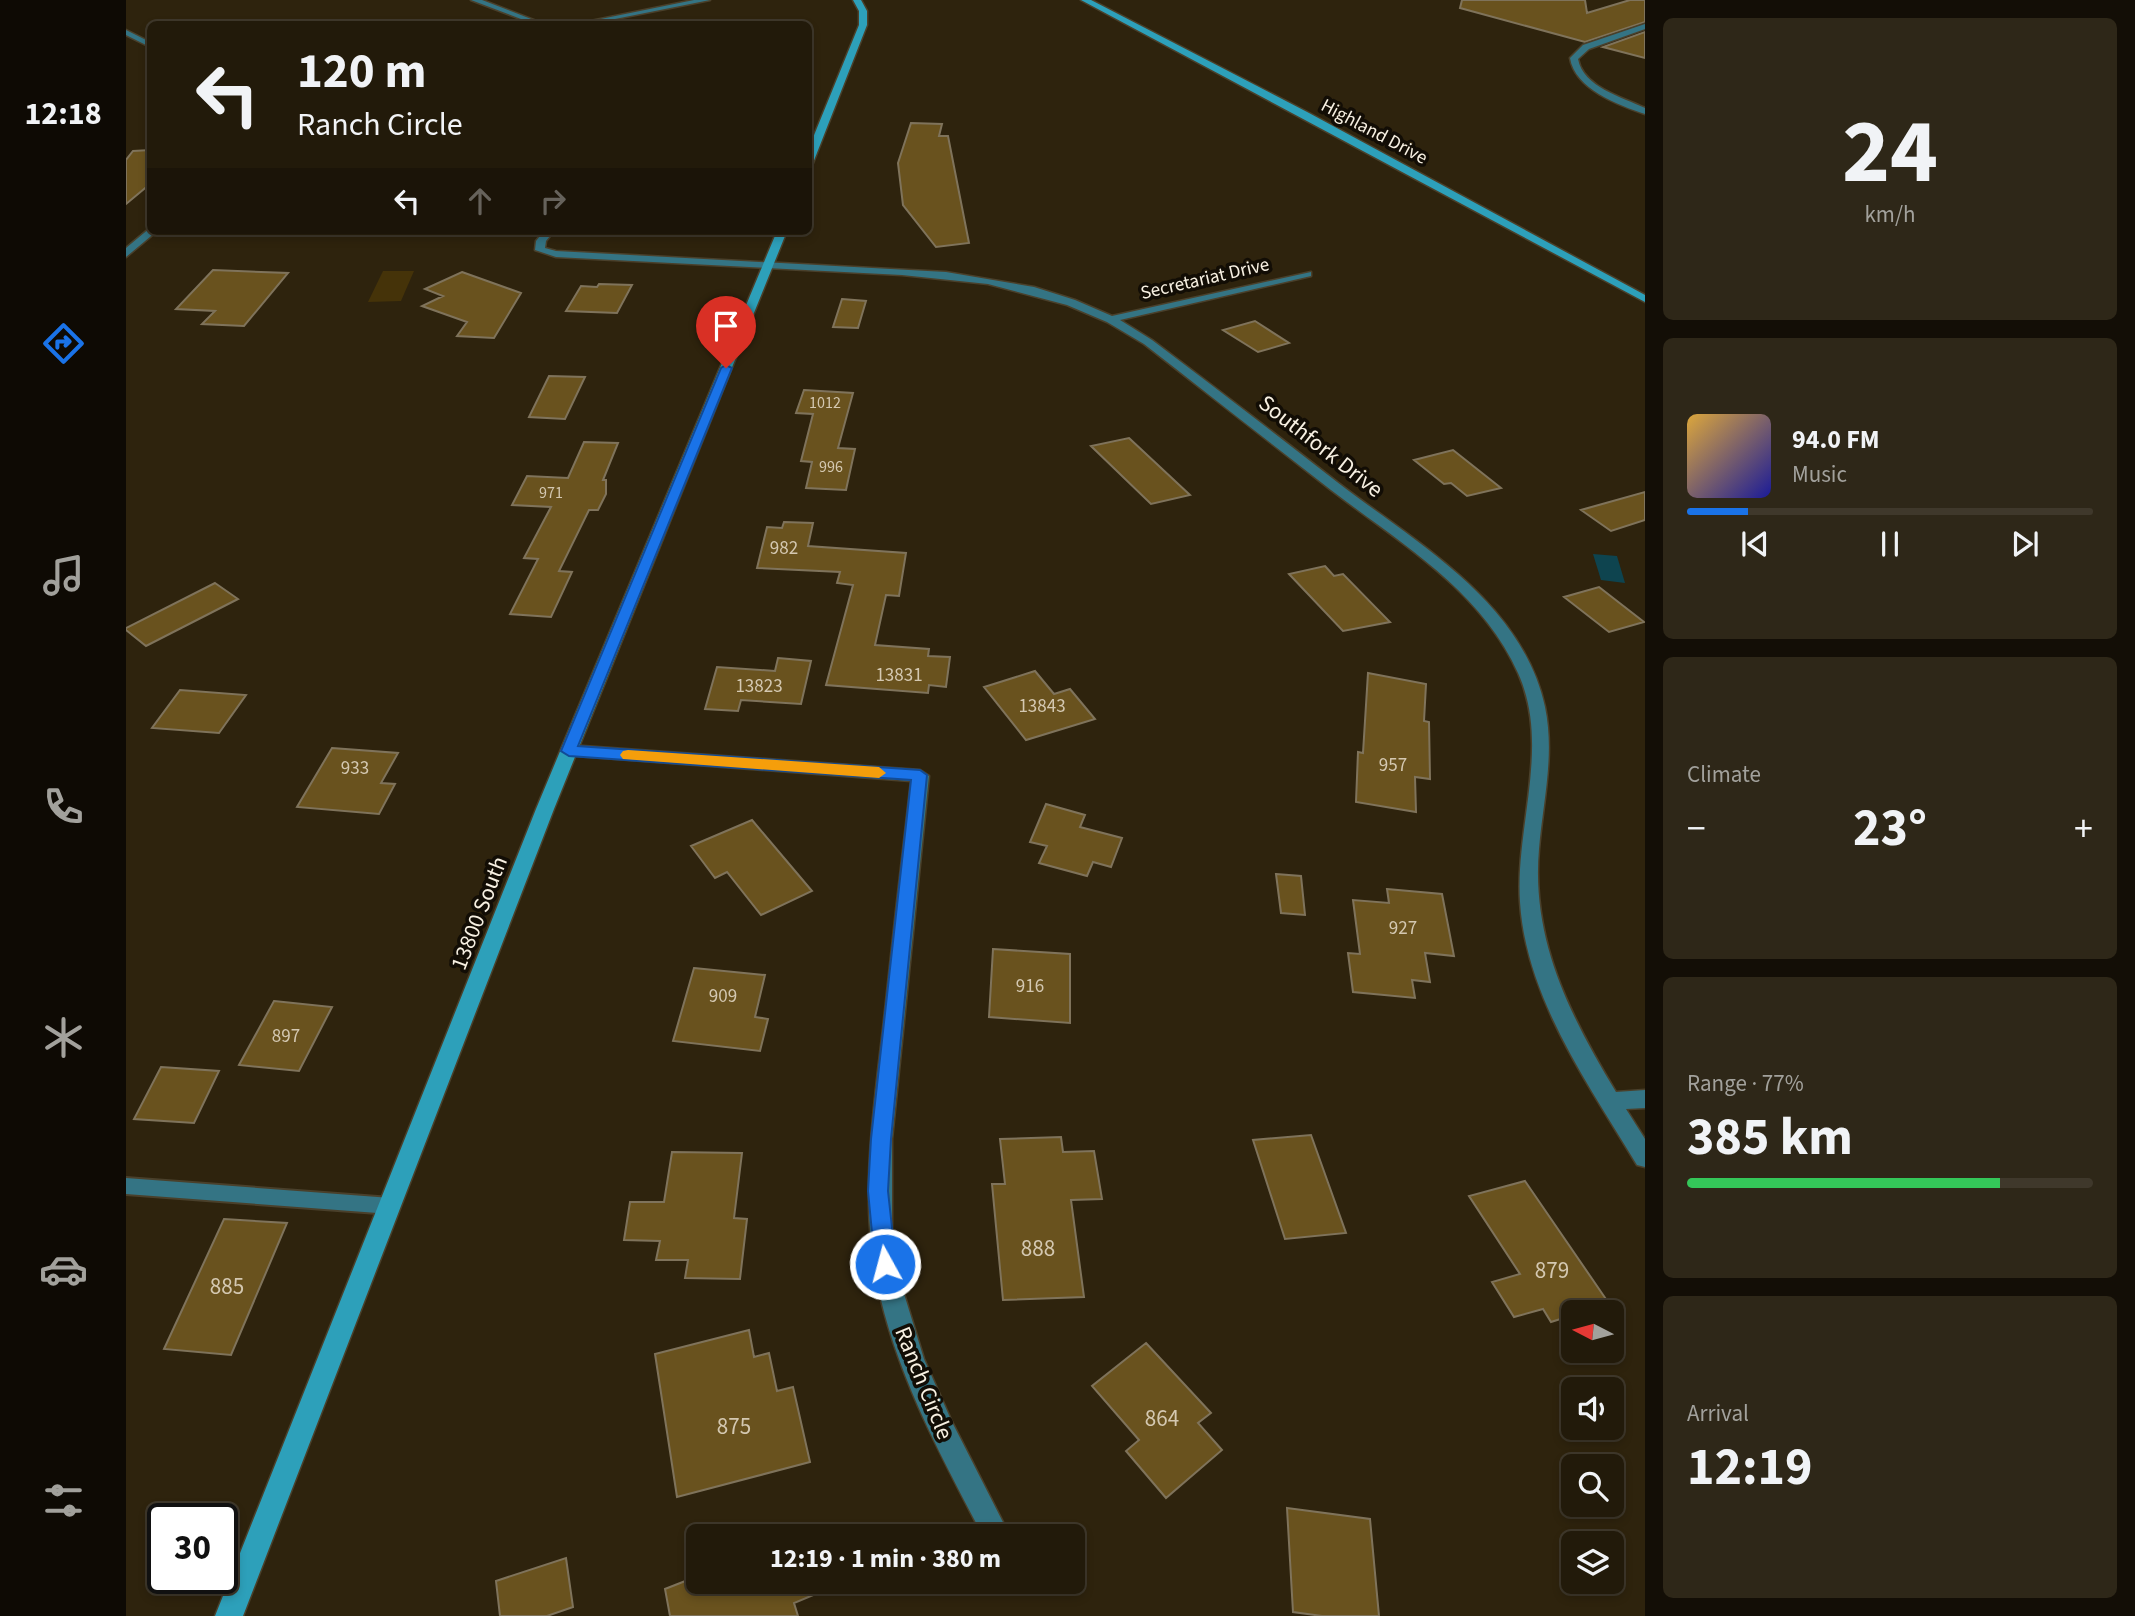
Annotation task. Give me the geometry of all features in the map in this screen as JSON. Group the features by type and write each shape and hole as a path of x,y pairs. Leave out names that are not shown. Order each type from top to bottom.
{"main road":[{"name":"Highland Drive","path":"1085,0 1306,115 1645,299"},
{"path":"812,153 863,25 859,4"},
{"name":"13800 South","path":"229,1616 569,751 780,235"}],"street":[{"path":"475,0 532,21"},
{"path":"596,21 706,0"},
{"path":"1645,26 1586,47 1574,58 1576,71 1582,77 1645,111"},
{"path":"126,32 147,43"},
{"path":"1630,104 1645,102"},
{"path":"126,254 147,235"},
{"name":"Southfork Drive","path":"546,235 541,241 540,250 567,255 931,272 978,278 1046,293 1112,319 1148,342 1436,564 1478,601 1505,634 1527,676 1536,701 1543,733 1542,766 1528,871 1528,904 1535,941 1547,982 1566,1025 1645,1158"},
{"name":"Secretariat Drive","path":"1112,319 1307,274"},
{"name":"Ranch Circle","path":"569,751 920,775 881,1139 878,1191 882,1245 892,1301 911,1359 953,1452 991,1524"},
{"path":"1611,1101 1645,1099"}],"lane":[{"path":"126,1186 391,1206"}],"shaded area":[{"path":"383,271 414,271 401,301 368,302"}],"water":[{"path":"1593,554 1617,556 1625,583 1601,580"}],"building":[{"path":"1462,0 1585,0 1587,13 1630,0 1645,0 1645,22 1585,42 1460,8"},
{"path":"1645,32 1645,58 1603,47"},
{"path":"911,123 942,124 939,136 948,136 969,243 936,247 903,205 898,163"},
{"path":"147,150 147,186 126,204 126,160 133,151"},
{"path":"213,270 288,273 244,326 202,324 215,311 176,309"},
{"path":"462,272 521,293 494,338 457,336 467,322 422,306 443,296 425,289"},
{"path":"599,284 632,285 617,313 566,311 581,286 597,287"},
{"path":"842,299 866,301 858,328 833,327"},
{"path":"1255,321 1289,343 1258,352 1223,330"},
{"path":"549,376 585,377 565,419 529,417"},
{"path":"804,390 853,393 838,448 855,449 846,490 806,488 812,462 801,461 813,414 796,413"},
{"path":"1129,438 1190,495 1151,504 1091,446"},
{"path":"584,442 618,443 603,480 606,480 606,494 598,510 589,510 559,571 572,572 551,617 510,614 538,559 524,558 551,507 512,505 527,476 568,478"},
{"path":"1453,450 1501,488 1467,496 1451,483 1444,484 1414,460"},
{"path":"1645,492 1645,520 1611,531 1581,510"},
{"path":"784,522 813,523 808,546 906,553 899,596 886,595 875,645 929,649 928,656 950,657 946,687 929,685 928,693 826,685 853,585 837,583 840,572 757,568 767,527 782,528"},
{"path":"1325,566 1334,576 1343,574 1390,622 1343,631 1289,574"},
{"path":"215,583 238,599 146,646 126,630 126,628"},
{"path":"1599,587 1644,622 1609,632 1564,597"},
{"path":"778,658 811,661 801,704 741,700 738,711 705,709 717,667 775,671"},
{"path":"1035,671 1054,694 1070,689 1095,719 1026,740 984,687"},
{"path":"1368,673 1426,684 1424,721 1429,722 1430,779 1415,777 1416,812 1356,802 1358,752 1363,753"},
{"path":"180,690 246,695 219,733 152,728"},
{"path":"332,748 398,753 381,783 395,784 379,814 297,807"},
{"path":"1046,804 1085,815 1080,827 1122,838 1111,867 1093,862 1087,876 1039,863 1047,846 1030,842"},
{"path":"752,820 812,891 761,915 727,872 715,878 691,846"},
{"path":"1276,874 1301,876 1305,915 1281,913"},
{"path":"1387,889 1442,894 1454,956 1425,953 1430,982 1412,980 1415,998 1353,992 1348,953 1360,954 1353,900 1389,903"},
{"path":"993,949 1070,954 1070,1023 989,1017"},
{"path":"694,968 765,975 755,1017 768,1019 760,1051 673,1041"},
{"path":"274,1001 332,1007 299,1071 239,1065"},
{"path":"161,1067 219,1071 194,1123 134,1119"},
{"path":"1311,1135 1346,1233 1285,1239 1253,1140"},
{"path":"1061,1137 1063,1152 1094,1151 1102,1199 1071,1200 1084,1297 1003,1300 992,1184 1005,1184 1000,1139"},
{"path":"672,1152 742,1153 734,1218 747,1219 740,1279 685,1278 688,1260 656,1260 660,1241 624,1240 630,1202 664,1202"},
{"path":"1525,1181 1607,1300 1561,1300 1561,1319 1551,1322 1543,1309 1514,1317 1492,1282 1520,1274 1469,1196"},
{"path":"224,1219 287,1223 231,1355 164,1349"},
{"path":"749,1330 754,1357 769,1353 777,1391 793,1387 810,1462 677,1497 655,1354"},
{"path":"1146,1343 1211,1413 1198,1423 1222,1450 1166,1498 1126,1451 1139,1440 1092,1386"},
{"path":"1287,1508 1370,1519 1379,1616 1322,1616 1293,1612"},
{"path":"566,1558 573,1607 547,1616 500,1616 496,1581"},
{"path":"686,1581 686,1594 816,1594 794,1603 798,1616 670,1616 665,1589"}],"slow traffic":[{"path":"628,755 879,773"}],"route":[{"path":"726,368 569,751 920,775 881,1139 878,1191 885,1264"}]}
